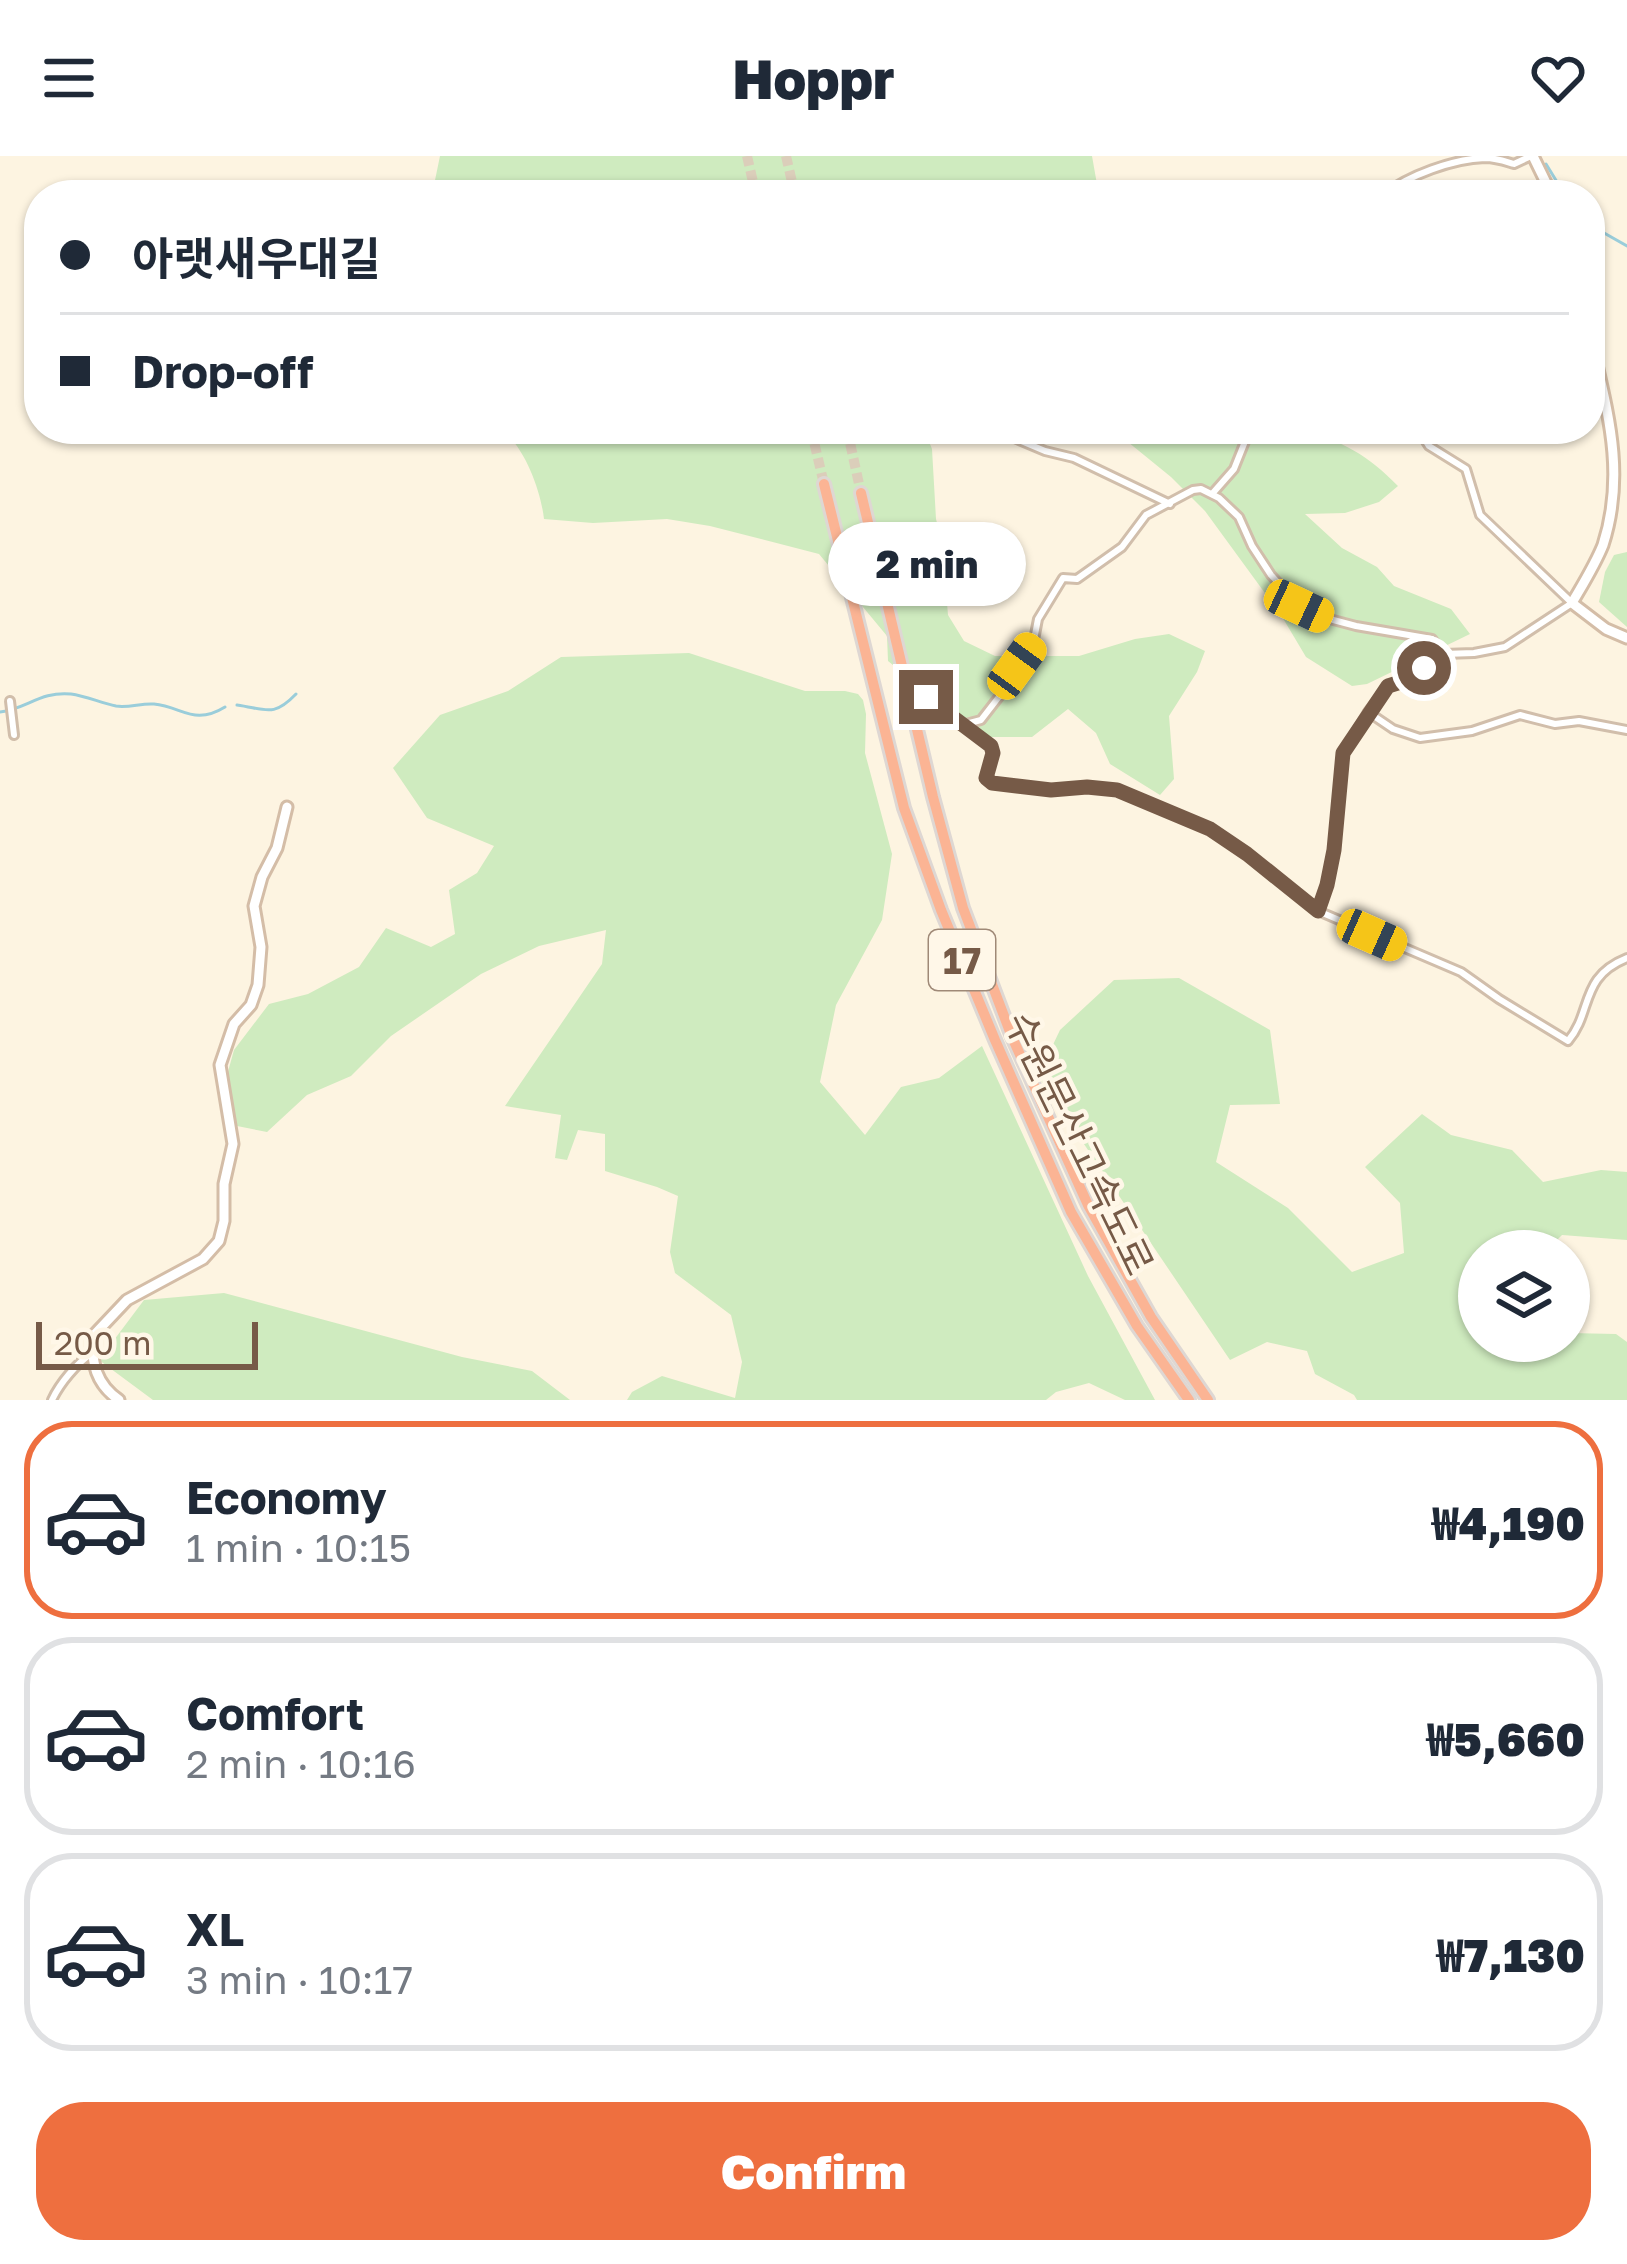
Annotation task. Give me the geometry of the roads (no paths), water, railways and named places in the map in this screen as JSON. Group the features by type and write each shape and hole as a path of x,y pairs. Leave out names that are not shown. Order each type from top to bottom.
{"highway":[{"name":"수원문산고속도로","path":"824,484 904,808 941,910 1071,1212 1137,1326 1189,1400"},
{"name":"수원문산고속도로","path":"861,493 963,908 1012,1037 1088,1205 1151,1317 1208,1400"},
{"path":"1181,1363 1220,1400"}],"street":[{"path":"1408,180 1468,159 1514,164 1532,156"},
{"path":"1318,911 1334,850 1343,753 1388,686 1444,655 1505,647 1572,603 1601,549 1616,495 1616,439 1605,395"},
{"path":"1028,444 1074,458 1170,504"},
{"path":"1212,494 1234,470 1244,444"},
{"path":"1428,444 1466,469 1480,515 1572,603 1606,629 1627,638"},
{"path":"962,725 981,720 1012,680 1033,645 1038,619 1063,578 1077,579 1122,547 1146,515 1193,490 1212,494 1240,518 1271,575 1299,606 1339,621 1432,639 1444,655"},
{"path":"926,697 991,746 986,778 992,783 1051,790 1117,790 1210,829 1318,911 1461,972 1568,1041 1591,988 1610,964 1627,958"},
{"path":"10,701 14,735"},
{"path":"1369,712 1394,729 1420,738 1472,731 1520,715 1556,724 1579,721 1627,730"},
{"path":"119,1400 96,1376 92,1354 98,1328 127,1300 202,1258 219,1241 232,1144 220,1065 234,1024 250,1005 258,985 261,947 254,906 287,807"},
{"path":"52,1400 92,1354"}],"waterway":[{"path":"1546,164 1556,180"},
{"path":"1605,234 1627,246"},
{"path":"0,712 60,694 116,706 154,704 197,715 225,707"},
{"path":"237,705 275,709 296,694"}],"tunnel":[{"path":"747,156 753,180"},
{"path":"786,156 792,180"},
{"path":"815,444 824,484"},
{"path":"850,444 861,493"}]}
